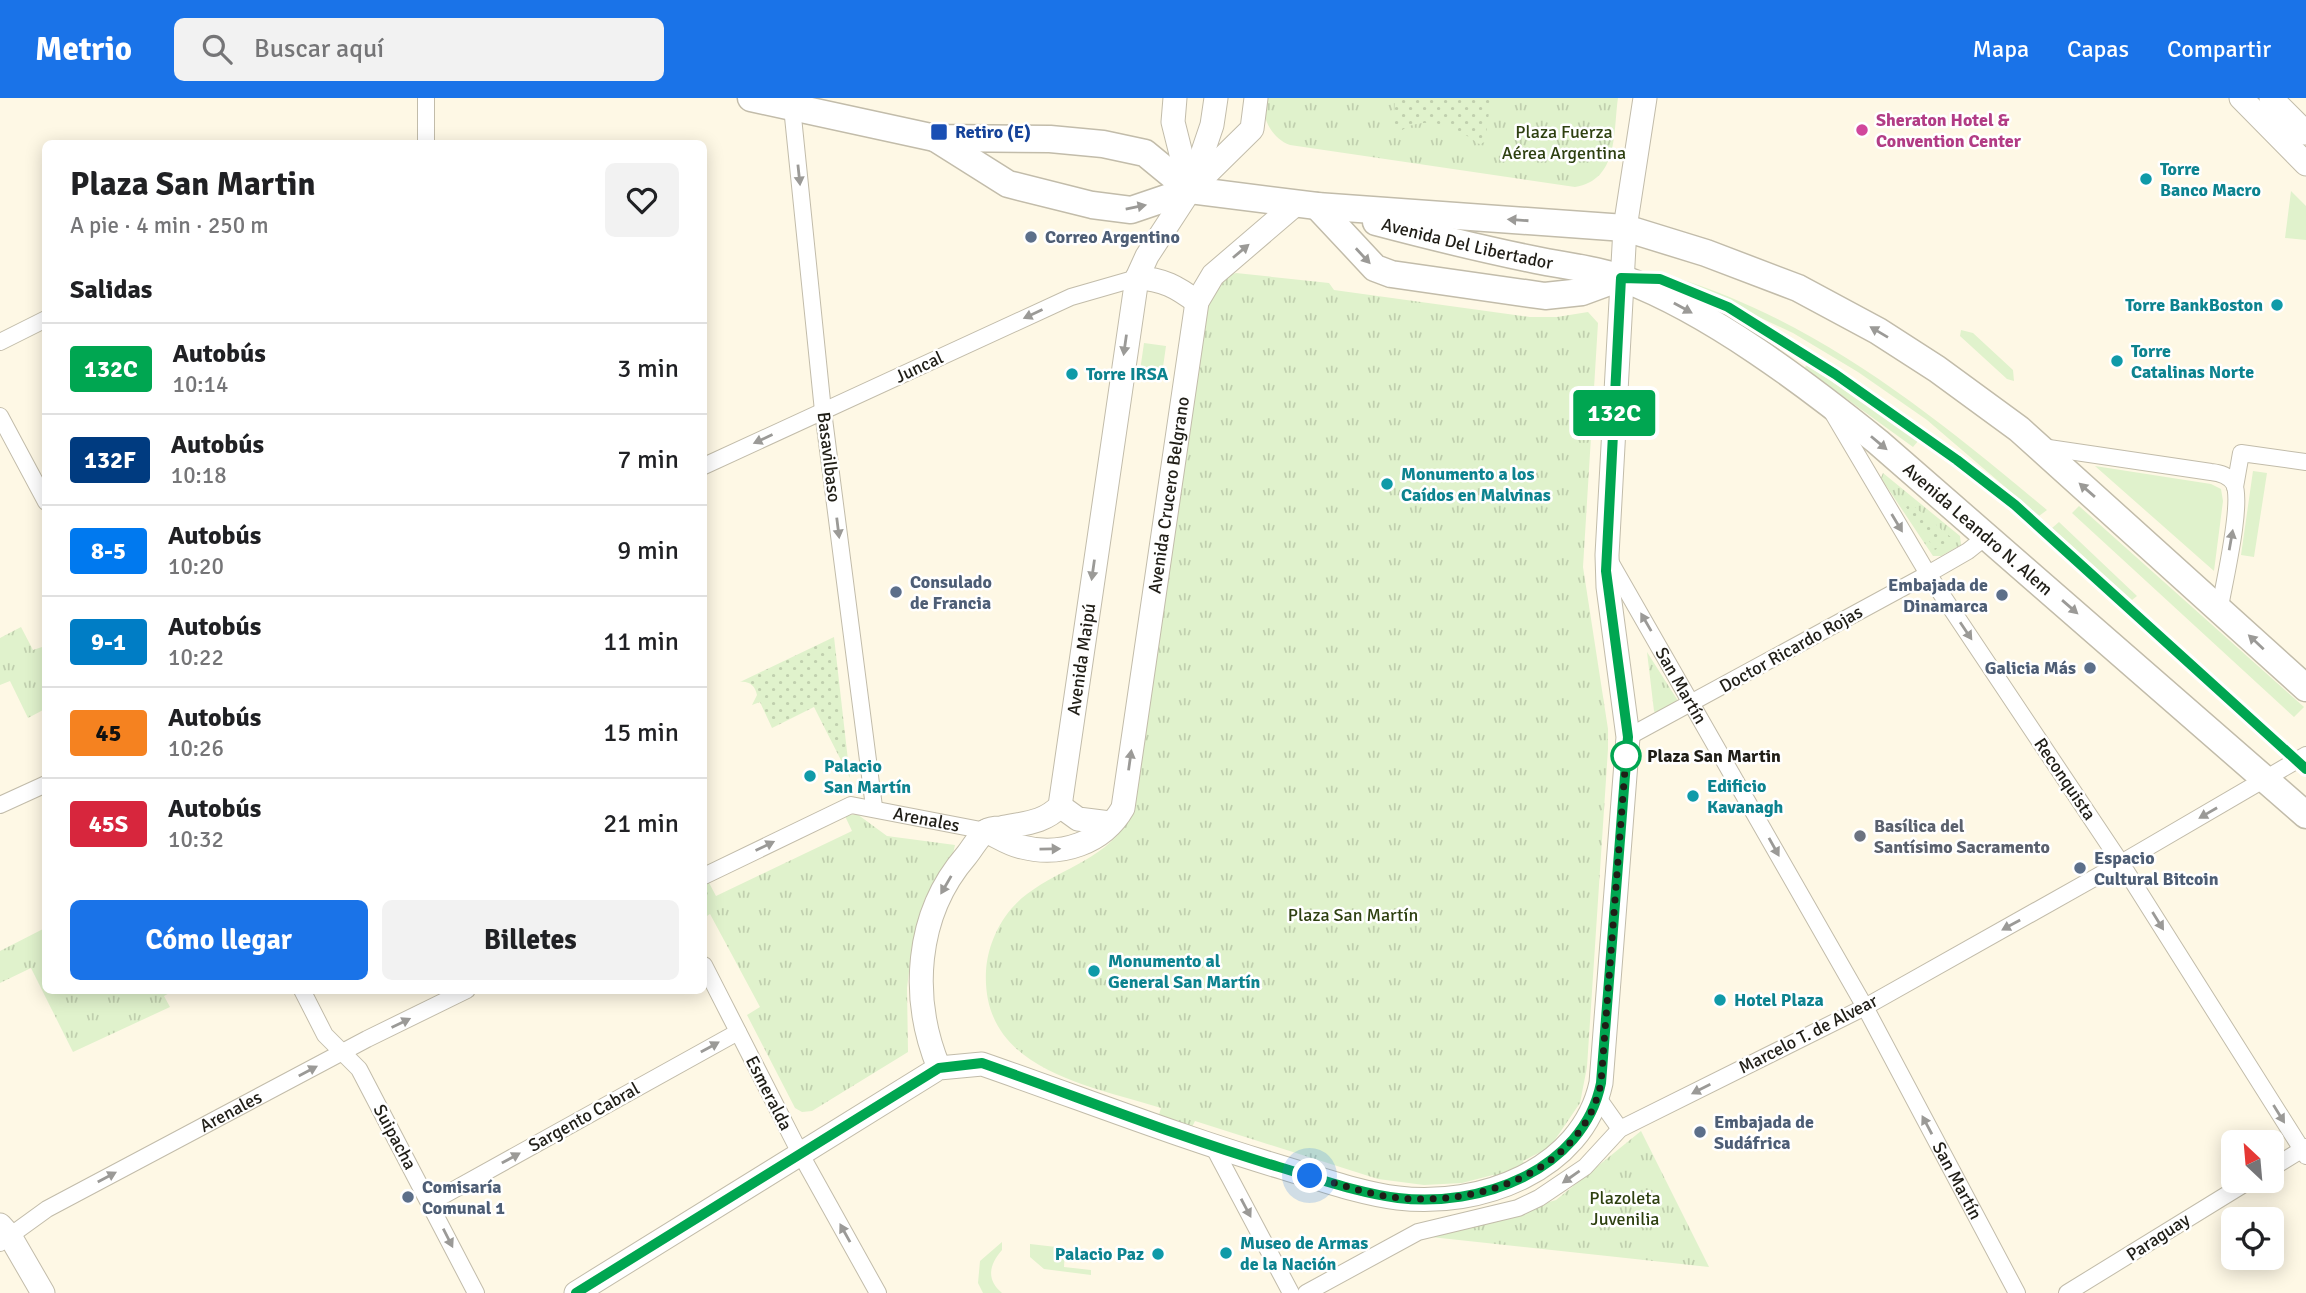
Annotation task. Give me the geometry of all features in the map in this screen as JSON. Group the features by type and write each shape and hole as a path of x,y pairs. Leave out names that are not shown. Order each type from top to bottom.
{"main road":[{"name":"Avenida Del Libertador","path":"751,98 935,138 1050,139 1103,144 1144,153 1190,190"},
{"path":"1175,98 1173,122 1190,190"},
{"path":"1190,190 1212,125 1216,98"},
{"path":"1190,190 1252,129 1256,98"},
{"path":"576,1293 939,1068 982,1063 1214,1148 1383,1196 1418,1199 1459,1196 1506,1185 1549,1162 1573,1140 1598,1098 1628,737 1608,587 1607,555 1625,228 1645,98"},
{"path":"2241,98 2306,164"},
{"path":"2271,98 2306,133"},
{"name":"Avenida Del Libertador","path":"935,138 1008,184 1091,205 1131,210 1190,190 1307,204 1625,228"},
{"name":"Avenida Maipú","path":"1060,806 1137,278 1147,256 1190,190"},
{"name":"Avenida Del Libertador","path":"1307,204 1452,243 1621,278"},
{"path":"1307,204 1374,268 1391,274 1545,296 1582,292 1621,278"},
{"name":"Avenida Crucero Belgrano","path":"1110,823 1118,816 1125,798 1197,302 1213,275 1307,204"},
{"path":"1625,228 1706,253 1824,300 1937,369 1987,404 2037,446 2220,607 2306,688"},
{"path":"1137,278 1158,279 1175,286 1197,302"},
{"name":"Avenida Leandro N. Alem","path":"1621,278 1659,294 1716,326 1825,401 1987,534 2306,815"},
{"path":"939,1068 924,1022 921,984 927,925 935,903 958,865 986,831 1048,819 1060,806 1078,819 1110,823"},
{"name":"Arenales","path":"986,831 1020,847 1060,849 1096,838 1110,823"},
{"path":"3,1235 43,1293"}],"street":[{"path":"426,98 426,140"},
{"name":"Basavilbaso","path":"792,107 823,411 874,807"},
{"name":"Juncal","path":"707,465 1071,297 1137,278"},
{"path":"0,342 42,321"},
{"name":"Reconquista","path":"1825,401 1928,575 2121,863 2305,1151"},
{"path":"0,416 42,495"},
{"path":"2037,446 2217,473 2229,478 2235,487"},
{"path":"2220,607 2237,507 2235,487 2241,453 2306,462"},
{"name":"Doctor Ricardo Rojas","path":"1628,737 1928,575 1968,551 1987,534"},
{"name":"San Martín","path":"1607,555 1865,1007 2017,1293"},
{"name":"Marcelo T. de Alvear","path":"1306,1293 1418,1232 1518,1208 1539,1198 1585,1167 1620,1129 1865,1007 2306,755"},
{"path":"0,805 42,786"},
{"name":"Arenales","path":"707,875 851,805 874,807 986,831"},
{"name":"Esmeralda","path":"707,971 800,1153 878,1293"},
{"name":"Suipacha","path":"304,994 324,1035 340,1054 359,1069 476,1293"},
{"name":"Arenales","path":"3,1235 340,1054 459,994"},
{"name":"Sargento Cabral","path":"430,1203 738,1032"},
{"path":"1598,1098 1620,1129"},
{"path":"1214,1148 1291,1293"},
{"path":"2284,1162 2305,1151"},
{"name":"Paraguay","path":"2067,1293 2228,1194"}],"green space":[{"name":"Plaza Fuerza Aérea Argentina","path":"1264,98 1618,98 1614,139 1607,165 1600,175 1589,183 1575,187 1290,145 1283,142 1269,126 1264,112"},
{"path":"1395,98 1491,98 1485,142 1479,144 1454,129 1436,123 1417,124 1393,134"},
{"path":"2291,191 2306,206 2306,240 2285,238"},
{"name":"Plaza San Martín","path":"1236,273 1329,283 1334,290 1530,317 1557,317 1588,312 1598,323 1583,567 1608,729 1608,749 1587,1067 1580,1103 1550,1147 1523,1161 1527,1170 1498,1184 1493,1175 1462,1183 1424,1185 1378,1179 1195,1121 1189,1133 1157,1121 1161,1108 1072,1081 1044,1068 1020,1052 1001,1031 989,1004 987,960 1004,918 1027,894 1111,842 1131,815 1172,549 1203,305 1227,276"},
{"path":"1674,277 1727,296 1826,345 1917,406 2047,510 2039,516 1927,420 1858,372 1793,333"},
{"path":"1961,330 1973,333 2013,370 2014,381 2007,379 1960,336"},
{"path":"1144,343 1166,346 1162,374 1140,371"},
{"path":"1807,365 1919,440 1913,447 1804,368"},
{"path":"2095,466 2211,484 2221,489 2223,501 2214,571"},
{"path":"2253,471 2267,473 2254,557 2241,555"},
{"path":"1883,473 1960,536 1961,545 1941,556 1933,556 1881,478"},
{"path":"1911,504 1953,539 1935,550 1906,507"},
{"path":"2079,506 2304,707 2294,717 2072,513"},
{"path":"2059,522 2137,596 2132,600 2052,528"},
{"path":"21,627 33,650 42,647 42,711 28,718 10,681 0,685 0,638"},
{"path":"834,637 850,778 814,707 772,728 760,702 752,705 757,695 753,687 747,682 740,682"},
{"path":"1647,652 1680,704 1656,714 1654,711"},
{"path":"857,814 887,836 955,845 952,858 925,898 912,946 907,988 908,1052 812,1111 802,1112 795,1108 747,1015 760,1007 710,914 707,916 707,882 716,896 852,831 845,816"},
{"path":"42,930 42,990 31,968 0,983 0,951"},
{"path":"44,994 168,994 164,996 170,1007 73,1052"},
{"name":"Plazoleta Juvenilia","path":"1641,1131 1709,1267 1431,1237 1556,1200"},
{"path":"1002,1242 1002,1250 994,1261 991,1272 993,1283 1002,1293 983,1293 978,1283 980,1261"},
{"path":"1030,1244 1065,1248 1064,1267 1091,1270 1091,1275 1044,1269 1030,1257"}],"bus line":[{"name":"132C","path":"576,1293 939,1068 963,1063 982,1063 1214,1148 1383,1196 1437,1199 1506,1185 1534,1172 1558,1155 1573,1140 1594,1109 1601,1083 1625,785 1627,716 1606,571 1621,278 1660,279 1728,307 1782,338 1957,460 2015,505 2306,769"}],"place":[{"name":"Sheraton Hotel & Convention Center","path":"1862,130"},
{"name":"Retiro (E)","path":"939,132"},
{"name":"Torre Banco Macro","path":"2146,179"},
{"name":"Correo Argentino","path":"1031,237"},
{"name":"Torre BankBoston","path":"2277,305"},
{"name":"Torre Catalinas Norte","path":"2117,361"},
{"name":"Torre IRSA","path":"1072,374"},
{"name":"Monumento a los Caídos en Malvinas","path":"1387,484"},
{"name":"Consulado de Francia","path":"896,592"},
{"name":"Embajada de Dinamarca","path":"2002,595"},
{"name":"Galicia Más","path":"2090,668"},
{"name":"Plaza San Martin","path":"1626,756"},
{"name":"Palacio San Martín","path":"810,776"},
{"name":"Edificio Kavanagh","path":"1693,796"},
{"name":"Basílica del Santísimo Sacramento","path":"1860,836"},
{"name":"Espacio Cultural Bitcoin","path":"2080,868"},
{"name":"Monumento al General San Martín","path":"1094,971"},
{"name":"Hotel Plaza","path":"1720,1000"},
{"name":"Embajada de Sudáfrica","path":"1700,1132"},
{"name":"Comisaría Comunal 1","path":"408,1197"},
{"name":"Museo de Armas de la Nación","path":"1226,1253"},
{"name":"Palacio Paz","path":"1158,1254"}],"route":[{"path":"1310,1176 1383,1196 1418,1199 1459,1196 1506,1185 1522,1178 1558,1155 1573,1140 1594,1109 1601,1083 1626,756"}]}
